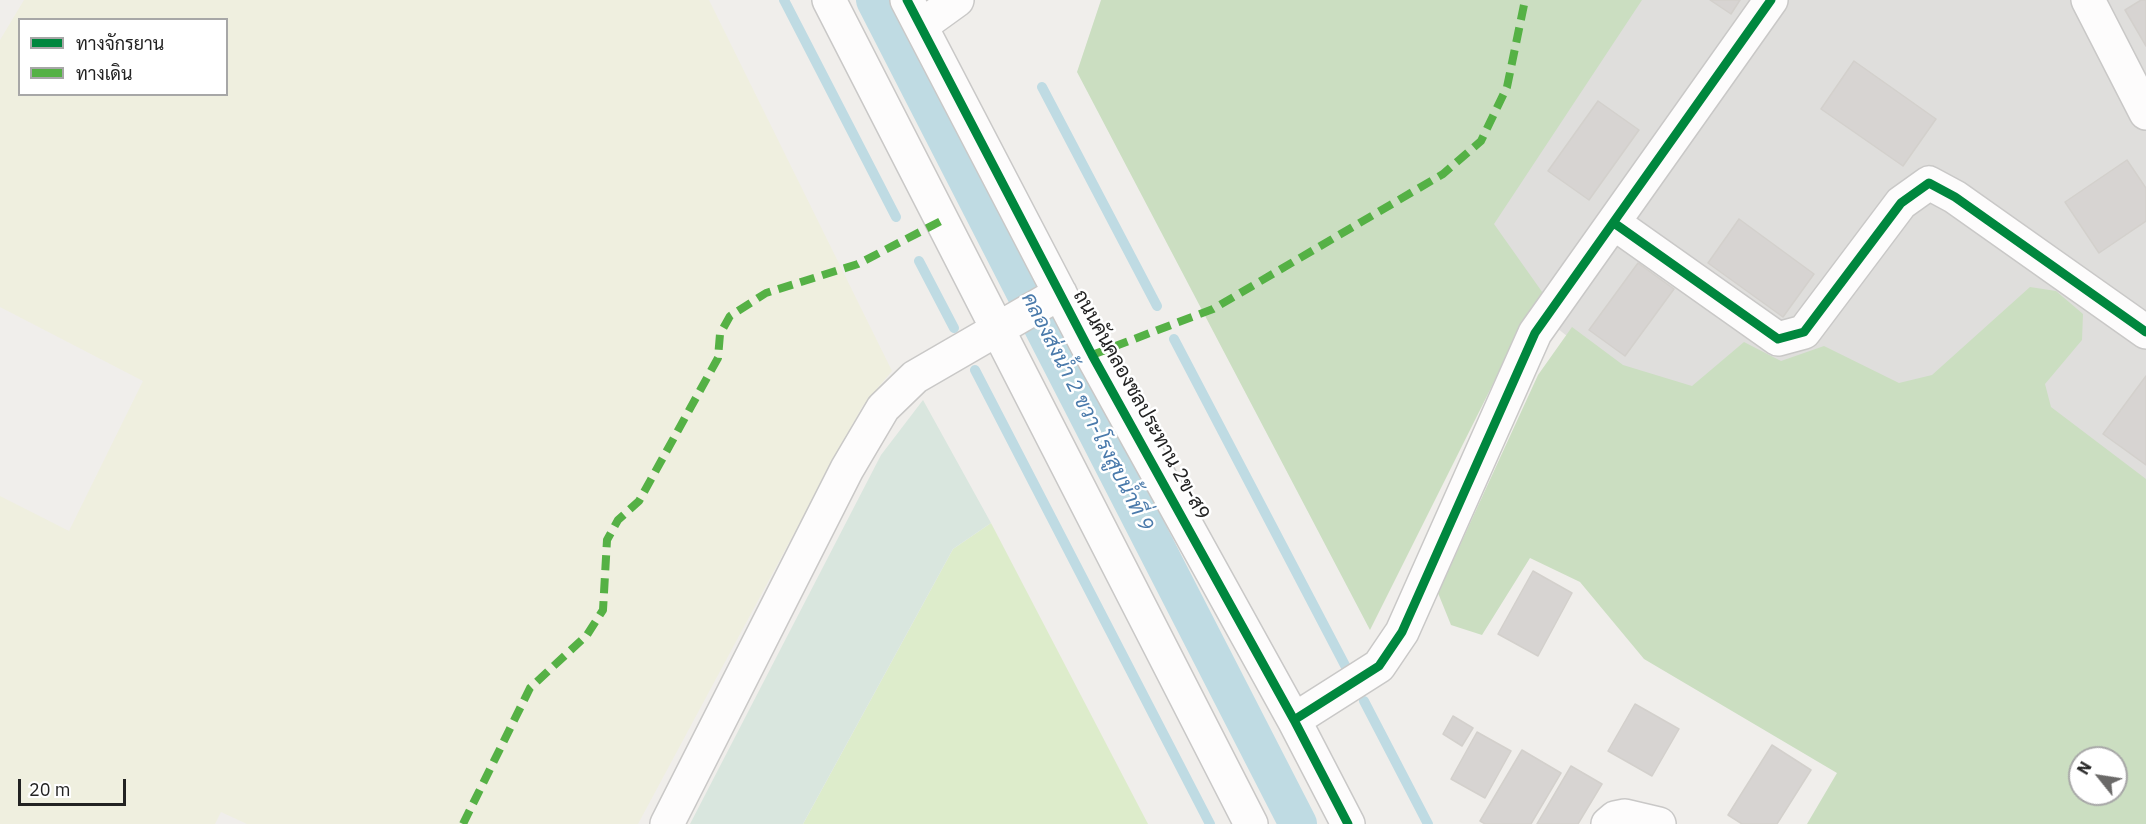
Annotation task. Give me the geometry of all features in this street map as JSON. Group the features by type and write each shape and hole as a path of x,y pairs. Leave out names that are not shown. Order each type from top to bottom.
{"street":[{"path":"829,0 1251,824"},
{"path":"914,13 957,0"},
{"path":"1294,720 1379,666 1402,632 1535,333 1771,0"},
{"path":"2088,0 2146,113"},
{"name":"ถนนคันคลองชลประทาน 2ข-ส9","path":"914,13 1051,298 1294,720 1348,824"},
{"path":"1614,223 1778,339 1804,332 1901,203 1929,183 1955,196 2146,332"},
{"path":"667,824 847,469 883,408 915,377 1051,298"},
{"path":"1608,824 1615,818 1625,816 1659,824"}],"shaded area":[{"path":"1630,0 2146,0 2146,579 1610,370 1462,253"},
{"path":"923,400 991,523 953,549 803,824 690,824 881,455"}],"green space":[{"path":"24,0 709,0 892,371 862,407 638,824 247,824 221,812 215,824 0,824 0,496 69,531 143,381 0,307 0,40"},
{"path":"1101,0 1642,0 1494,224 1545,296 1520,330 1370,630 1077,72"},
{"path":"2030,287 2056,291 2083,314 2082,340 2045,384 2051,407 2146,479 2146,824 1807,824 1837,773 1644,659 1580,582 1530,558 1482,635 1451,625 1438,593 1538,375 1572,327 1623,365 1692,386 1744,342 1781,361 1824,346 1899,383 1932,375"},
{"path":"991,523 1148,824 803,824 953,549"}],"building":[{"path":"1710,0 1740,0 1731,14"},
{"path":"2141,0 2146,0 2146,46 2125,10"},
{"path":"1854,61 1936,119 1903,166 1821,109"},
{"path":"1598,101 1639,130 1589,200 1548,171"},
{"path":"2127,160 2146,188 2146,221 2099,253 2065,202"},
{"path":"1739,219 1814,274 1783,317 1708,263"},
{"path":"1638,263 1674,289 1625,356 1589,330"},
{"path":"2146,376 2146,465 2103,434"},
{"path":"1533,571 1572,593 1538,656 1498,634"},
{"path":"1635,704 1679,729 1652,776 1608,751"},
{"path":"1453,716 1473,728 1462,746 1443,734"},
{"path":"1477,732 1511,751 1485,798 1451,779"},
{"path":"1772,745 1811,770 1777,824 1742,824 1728,815"},
{"path":"1522,750 1561,773 1531,824 1485,824 1480,821"},
{"path":"1571,766 1602,784 1578,824 1537,824"}],"waterway":[{"path":"784,0 896,217"},
{"name":"คลองส่งน้ำ 2 ขวา-โรงสูบน้ำที่ 9","path":"875,0 1298,824"},
{"path":"1042,87 1157,306"},
{"path":"919,261 954,328"},
{"path":"1174,339 1348,671"},
{"path":"975,370 1210,824"},
{"path":"1364,701 1428,824"}],"marked path":[{"path":"1092,355 1213,309 1443,174 1481,141 1507,87 1525,0"},
{"path":"463,824 530,688 587,635 603,610 607,540 618,520 639,501 718,358 720,334 730,316 766,293 858,264 941,221"}],"cycle path":[{"path":"907,0 1092,355 1294,720 1348,824"},
{"path":"1294,720 1379,666 1402,632 1535,333 1771,0"},
{"path":"1614,223 1778,339 1804,332 1901,203 1929,183 1955,197 2146,332"}]}
